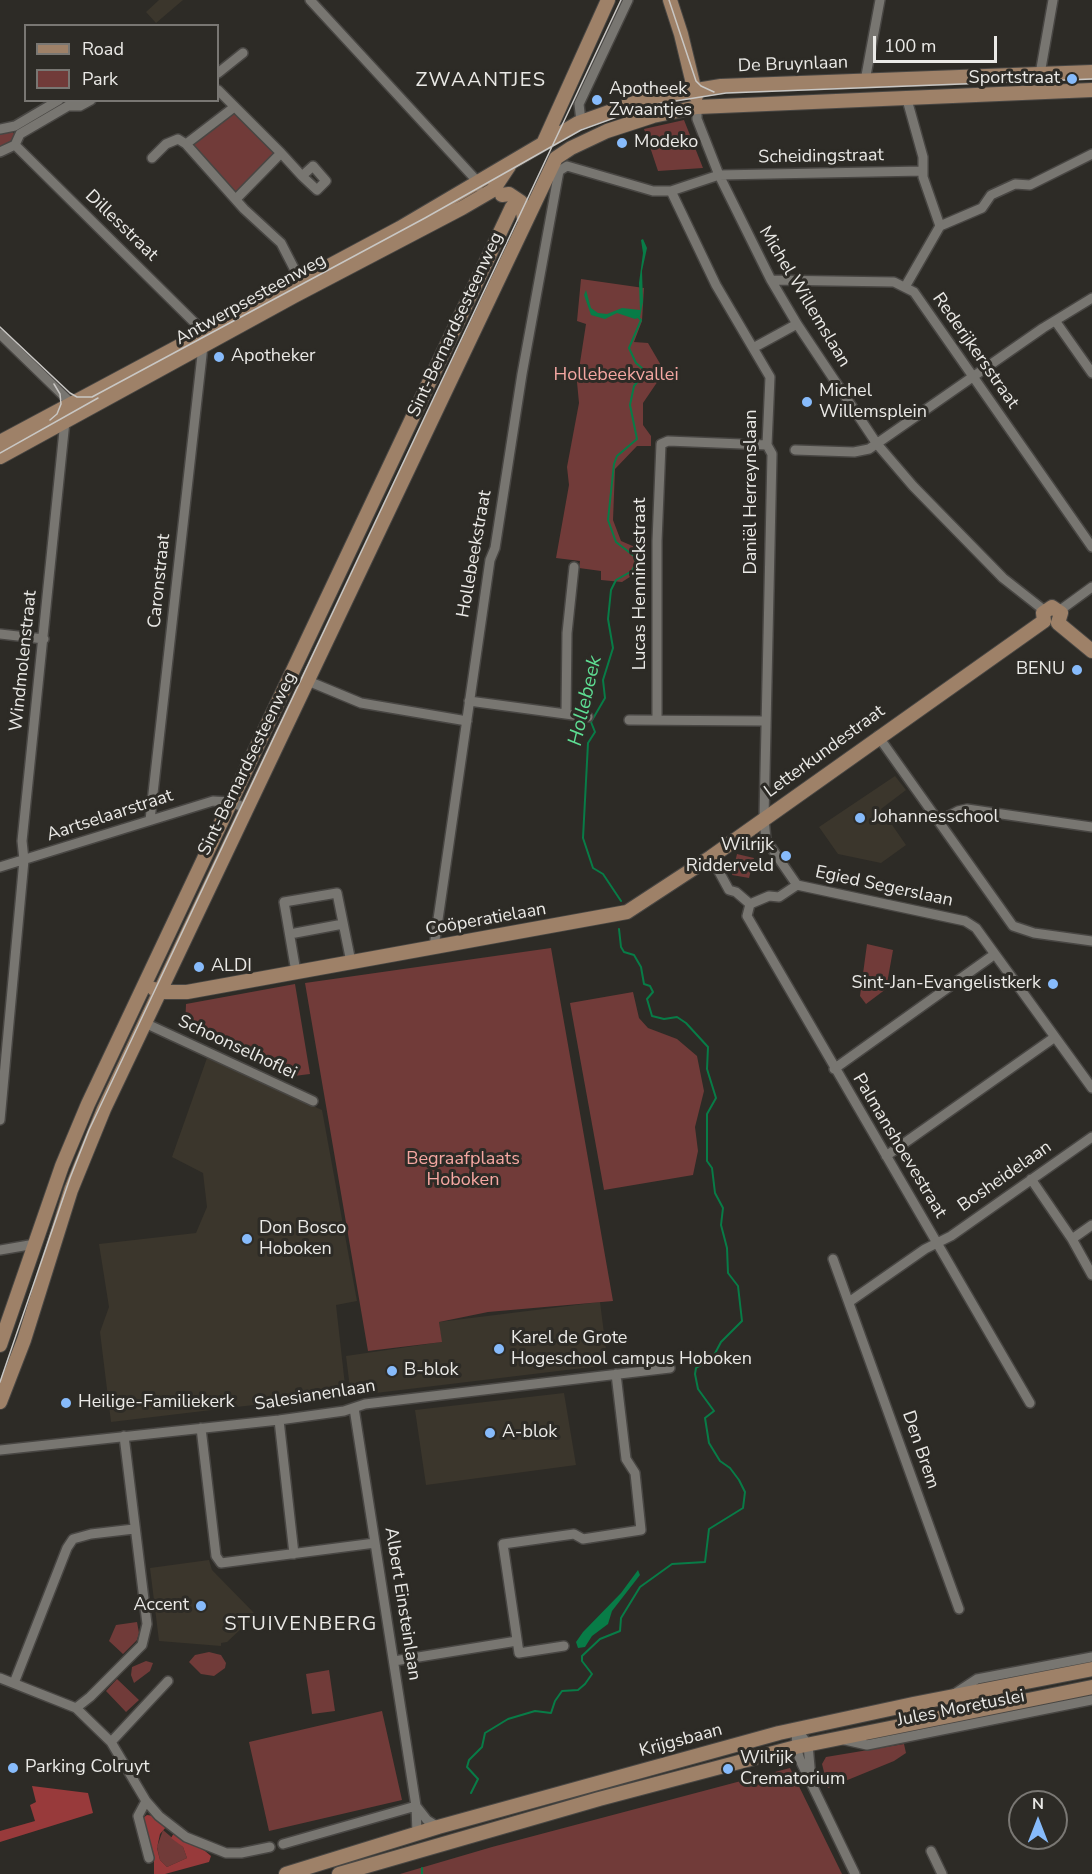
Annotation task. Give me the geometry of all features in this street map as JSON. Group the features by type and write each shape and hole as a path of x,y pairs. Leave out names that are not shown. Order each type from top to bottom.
{"main road":[{"path":"543,144 608,0"},
{"path":"670,0 696,88 697,107"},
{"name":"De Bruynlaan","path":"543,144 581,121 648,98 696,88 1092,72"},
{"name":"De Bruynlaan","path":"561,155 608,131 654,116 697,107 906,96 1092,90"},
{"name":"Antwerpsesteenweg","path":"0,457 65,421 300,280 510,165 543,144"},
{"name":"Sint-Bernardsesteenweg","path":"0,1345 66,1156 144,984 169,937 231,802 523,205 561,155"},
{"name":"Antwerpsesteenweg","path":"0,442 70,402 203,339 472,202 498,193 510,165"},
{"path":"478,182 523,205"},
{"name":"Sint-Bernardsesteenweg","path":"0,1402 24,1340 71,1190 104,1109 147,1024 525,223 523,205"},
{"path":"1051,616 1092,651"},
{"name":"Letterkundestraat","path":"627,912 711,856 1051,616"},
{"name":"Coöperatielaan","path":"144,984 161,992 187,992 627,912"},
{"name":"Krijgsbaan","path":"286,1874 438,1827 797,1729 1092,1669"},
{"name":"Krijgsbaan","path":"339,1874 599,1799 802,1746 1092,1688"}],"street":[{"path":"310,0 478,182 479,194 472,202"},
{"path":"581,121 579,104 628,0"},
{"path":"865,81 880,0"},
{"path":"1040,74 1053,0"},
{"path":"219,72 243,53"},
{"path":"219,91 302,176"},
{"path":"906,96 923,158 923,177 940,226"},
{"path":"0,153 15,145 17,130 56,102"},
{"path":"0,129 17,130 66,103 80,106 87,102"},
{"name":"Michel Willemslaan","path":"697,107 697,119 719,176 771,280 797,324 877,444 913,486 1003,578 1051,616"},
{"path":"186,144 233,108"},
{"path":"152,158 166,144 177,139 186,144 244,208 281,243 300,280"},
{"name":"Dillesstraat","path":"15,145 203,339"},
{"path":"237,198 281,153"},
{"path":"905,287 940,226 982,208 992,195 1015,184 1030,186 1092,154"},
{"name":"Hollebeekstraat","path":"434,947 490,560 495,548 556,177 560,169 567,166 654,191 671,191"},
{"name":"Scheidingstraat","path":"671,191 719,176 923,171"},
{"name":"Daniël Herreynslaan","path":"671,191 716,285 770,377 767,445 772,454 764,721 764,818 766,840 797,885"},
{"name":"Rederijkersstraat","path":"771,280 894,282 914,292 1092,547"},
{"path":"795,450 854,452 870,448 973,376 1092,298"},
{"path":"1056,322 1092,373"},
{"path":"753,348 797,324"},
{"path":"0,334 70,402"},
{"name":"Caronstraat","path":"150,820 203,339"},
{"name":"Windmolenstraat","path":"0,1120 24,860 22,841 65,421 70,402"},
{"name":"Lucas Henninckstraat","path":"657,720 657,541 661,444 668,441 767,445"},
{"path":"566,714 567,633 574,567"},
{"name":"Letterkundestraat","path":"1051,616 1092,587"},
{"path":"0,634 44,639"},
{"path":"308,681 361,703 466,721"},
{"path":"469,701 533,707 588,717"},
{"path":"628,720 764,721"},
{"path":"878,736 1013,926 1034,933 1092,941"},
{"name":"Aartselaarstraat","path":"0,867 213,801 231,802"},
{"path":"231,802 248,809"},
{"path":"939,821 967,809 1092,827"},
{"path":"711,856 729,890 736,892 750,904 769,897 779,897 797,885"},
{"name":"Egied Segerslaan","path":"797,885 965,921 976,928 995,954"},
{"path":"296,972 284,902 295,900 337,893 351,962"},
{"name":"Palmanshoevestraat","path":"750,904 747,916 1030,1403"},
{"path":"290,934 343,924"},
{"path":"834,1069 995,954 1092,1088"},
{"name":"Schoonselhoflei","path":"147,1024 313,1101"},
{"path":"886,1156 1055,1037"},
{"name":"Bosheidelaan","path":"936,1242 951,1236 1092,1137"},
{"path":"1031,1179 1072,1239 1092,1275"},
{"path":"1072,1239 1092,1225"},
{"path":"849,1302 936,1242"},
{"path":"0,1250 35,1244"},
{"name":"Den Brem","path":"833,1259 960,1609"},
{"name":"Salesianenlaan","path":"0,1450 279,1420 354,1408 365,1404 670,1368"},
{"path":"564,1646 519,1653 503,1544 574,1534 583,1539 641,1530 635,1473 626,1459 616,1374"},
{"name":"Albert Einsteinlaan","path":"354,1408 416,1806 417,1833"},
{"path":"279,1420 294,1554"},
{"path":"201,1428 216,1559 221,1563 375,1543"},
{"path":"76,1708 142,1645 147,1624 124,1436"},
{"path":"14,1683 67,1548 73,1539 81,1535 134,1528"},
{"path":"394,1661 517,1641"},
{"path":"952,1696 966,1684 977,1679 1092,1657"},
{"path":"0,1677 76,1708 111,1742 146,1801 159,1816 186,1837 215,1849 241,1853 270,1847"},
{"path":"111,1742 168,1681"},
{"name":"Jules Moretuslei","path":"837,1738 867,1745 1092,1700"},
{"path":"797,1729 811,1778 855,1874"},
{"path":"146,1801 138,1816 149,1858"},
{"path":"283,1844 416,1806 428,1820 438,1827"},
{"path":"931,1851 942,1874"}],"shaded area":[{"path":"159,0 183,0 156,23 146,12"},
{"path":"643,239 647,248 642,271 643,302 640,317 635,319 617,313 605,319 591,315 584,295 586,290 591,308 598,313 607,314 622,308 640,310 639,283 643,253 641,240"},
{"name":"Johannesschool","path":"895,776 906,790 881,809 906,845 881,863 838,854 819,827"},
{"name":"Don Bosco Hoboken","path":"207,1058 322,1110 357,1301 336,1305 346,1394 111,1422 100,1332 109,1307 99,1244 196,1233 207,1207 203,1173 172,1157"},
{"name":"Karel de Grote Hogeschool campus Hoboken","path":"600,1302 608,1365 351,1396 346,1356 441,1342 439,1322"},
{"name":"Karel de Grote Hogeschool campus Hoboken","path":"564,1393 576,1465 426,1485 415,1410"},
{"name":"Accent","path":"209,1560 212,1570 256,1615 227,1642 221,1643 221,1646 159,1641 150,1568"},
{"path":"638,1570 640,1575 612,1611 608,1624 592,1636 585,1647 578,1648 576,1642 583,1632 621,1593"},
{"path":"32,1786 88,1793 93,1813 0,1842 0,1831 35,1821 30,1805 36,1802"},
{"path":"147,1815 154,1816 166,1827 160,1834 157,1848 160,1860 167,1867 187,1858 183,1847 171,1838 174,1833 205,1851 211,1856 209,1862 165,1874 154,1874 154,1859 143,1818"}],"green space":[{"path":"233,108 281,153 237,198 186,144"},
{"path":"684,120 703,168 658,171 644,129"},
{"path":"11,130 15,135 13,141 0,148 0,133"},
{"name":"Hollebeekvallei","path":"581,279 644,288 642,321 634,342 648,343 662,367 660,378 643,403 643,425 651,436 651,446 637,446 615,469 613,520 621,541 635,547 643,560 639,571 622,582 601,580 601,571 579,568 580,561 556,558 569,485 567,467 579,403 577,382 586,324 577,321"},
{"path":"737,854 754,858 749,878 732,875"},
{"path":"867,944 893,950 886,989 866,1004 860,996"},
{"name":"Begraafplaats Hoboken","path":"551,948 613,1301 488,1312 439,1322 442,1342 368,1351 305,983"},
{"path":"295,984 310,1074 294,1076 185,1029 186,1004"},
{"path":"633,992 639,1018 648,1028 677,1039 697,1056 704,1091 695,1127 698,1151 693,1175 604,1190 570,1003"},
{"path":"137,1622 139,1633 137,1640 123,1654 109,1641 116,1625"},
{"path":"209,1652 221,1655 226,1663 225,1668 214,1676 201,1674 189,1662 195,1655"},
{"path":"146,1661 153,1663 150,1671 134,1683 131,1675 132,1667"},
{"path":"329,1670 335,1711 312,1714 306,1674"},
{"path":"117,1679 139,1700 126,1712 106,1691"},
{"path":"382,1711 402,1800 269,1831 249,1742"},
{"path":"904,1744 906,1753 894,1761 828,1788 822,1764 826,1757"},
{"path":"790,1768 842,1874 400,1874 492,1847"},
{"path":"163,1830 183,1847 187,1858 167,1867 160,1860 157,1847"}],"waterway":[{"name":"Hollebeek","path":"621,901 603,874 593,868 583,838 588,743 595,732 591,722 605,698 603,680 613,648 608,619 611,590 616,580 632,571 636,563 634,556 616,542 608,520 614,464 617,456 637,439 630,405 634,386 643,375 642,368 636,363 629,348 641,320 637,316"},
{"name":"Hollebeek","path":"471,1793 478,1779 467,1767 469,1760 482,1747 485,1733 508,1719 535,1711 551,1713 562,1691 578,1690 585,1684 592,1674 582,1661 582,1656 600,1639 620,1631 621,1618 640,1587 672,1564 705,1562 709,1529 743,1508 745,1492 739,1480 730,1468 720,1461 709,1443 705,1418 714,1411 698,1389 695,1374 696,1368 712,1359 721,1342 742,1321 738,1286 728,1273 727,1248 721,1225 723,1208 715,1193 712,1168 707,1161 707,1114 716,1098 707,1069 708,1047 686,1023 677,1017 664,1019 652,1016 647,999 653,992 650,986 644,984 641,967 634,955 624,952 621,947 619,929"},
{"name":"Hollebeek","path":"422,1868 422,1874"}],"tram line":[{"path":"0,1382 70,1178 89,1130 621,0"},
{"path":"669,0 696,81 714,92"},
{"path":"0,327 70,393 77,397 92,397 425,218 581,130 650,105 726,93 1092,79"},
{"path":"50,420 57,414 61,404 60,394 54,384"},
{"path":"0,453 98,398"}],"place":[{"name":"Sportstraat","path":"1072,79"},
{"name":"Apotheek Zwaantjes","path":"597,100"},
{"name":"Modeko","path":"622,143"},
{"name":"Apotheker","path":"219,357"},
{"name":"Michel Willemsplein","path":"807,402"},
{"name":"BENU","path":"1077,670"},
{"name":"Johannesschool","path":"860,818"},
{"name":"Wilrijk Ridderveld","path":"786,856"},
{"name":"ALDI","path":"199,967"},
{"name":"Sint-Jan-Evangelistkerk","path":"1053,984"},
{"name":"Don Bosco Hoboken","path":"247,1239"},
{"name":"Karel de Grote Hogeschool campus Hoboken","path":"499,1349"},
{"name":"B-blok","path":"392,1371"},
{"name":"Heilige-Familiekerk","path":"66,1403"},
{"name":"A-blok","path":"490,1433"},
{"name":"Accent","path":"201,1606"},
{"name":"Parking Colruyt","path":"13,1768"},
{"name":"Wilrijk Crematorium","path":"728,1769"}],"district":[{"name":"ZWAANTJES","path":"481,81"},
{"name":"STUIVENBERG","path":"301,1625"}]}
